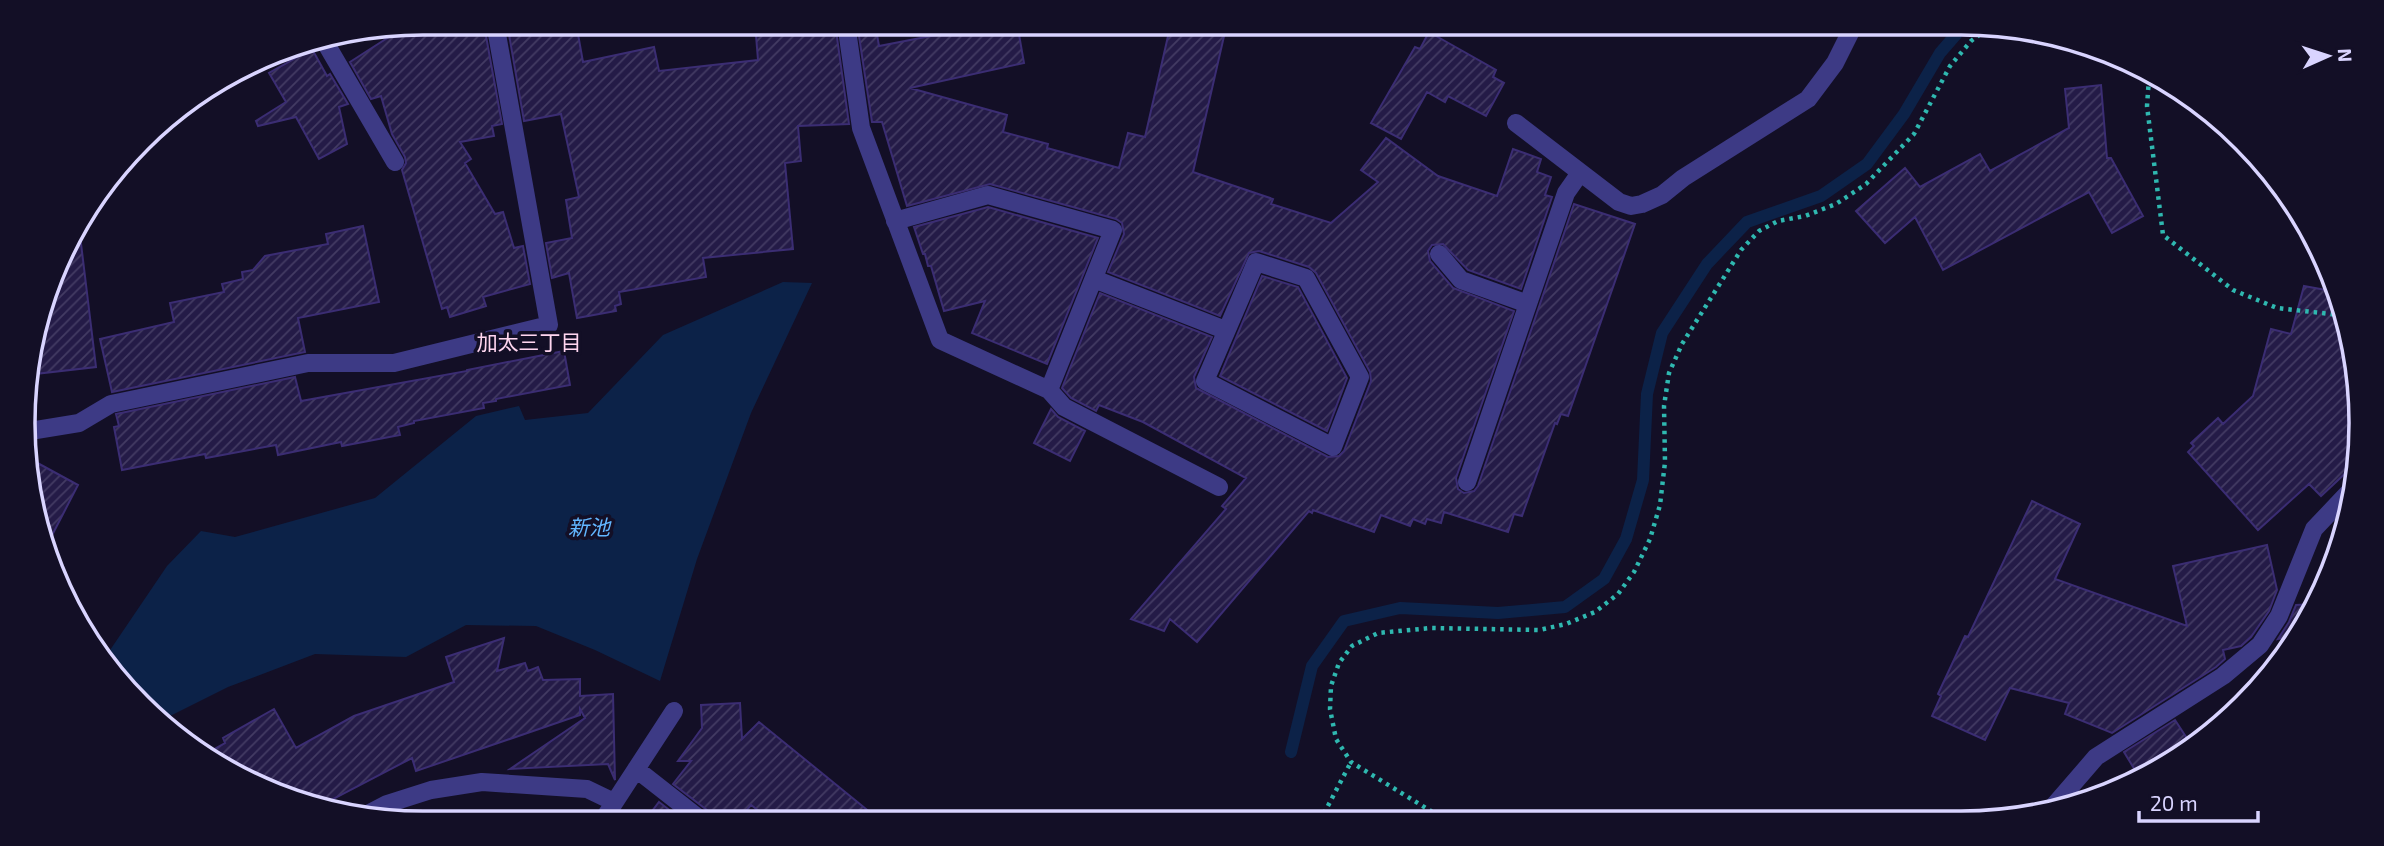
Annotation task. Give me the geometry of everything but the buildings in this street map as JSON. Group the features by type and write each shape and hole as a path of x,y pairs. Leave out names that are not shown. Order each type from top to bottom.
{"street":[{"path":"35,430 79,422 111,404 308,363 394,363 549,325 497,35"},
{"path":"848,35 861,128 940,340 1049,390 1064,407 1219,486"},
{"path":"1516,122 1619,202 1631,206 1642,204 1662,194 1808,99 1835,63 1849,35"},
{"path":"328,47 395,162"},
{"path":"1467,482 1566,193 1580,173"},
{"path":"895,220 988,195 1113,230 1049,390"},
{"path":"1439,254 1461,280 1528,303"},
{"path":"1256,262 1306,278 1360,377 1333,447 1205,381 1225,330 1256,262"},
{"path":"1094,279 1225,330"},
{"path":"2061,798 2096,757 2223,676 2260,645 2279,616 2314,529 2342,500"},
{"path":"608,811 674,711"},
{"path":"636,769 690,811"},
{"path":"378,808 431,790 482,782 587,789 614,802"}],"path":[{"path":"1431,811 1351,762 1336,739 1330,709 1331,686 1339,663 1352,646 1378,633 1431,628 1539,629 1566,624 1595,612 1618,594 1634,572 1650,539 1660,505 1665,462 1664,406 1669,373 1682,344 1741,250 1759,231 1778,221 1805,216 1836,205 1866,184 1914,134 1950,66 1978,36"},
{"path":"2149,84 2147,106 2163,235 2233,290 2277,308 2333,314"},
{"path":"1325,811 1351,762"}],"water":[{"name":"新池","path":"783,282 812,283 751,413 697,559 660,681 536,626 466,625 406,657 315,654 228,687 169,717 131,679 109,651 167,566 201,531 235,537 375,498 476,416 519,406 525,420 588,413 663,335"}],"waterway":[{"path":"1291,752 1312,666 1344,621 1400,608 1498,613 1565,607 1604,579 1626,539 1643,480 1647,394 1662,333 1707,264 1747,222 1821,196 1867,164 1904,114 1940,53 1956,35"}],"district":[{"name":"加太三丁目","path":"529,341"}]}
